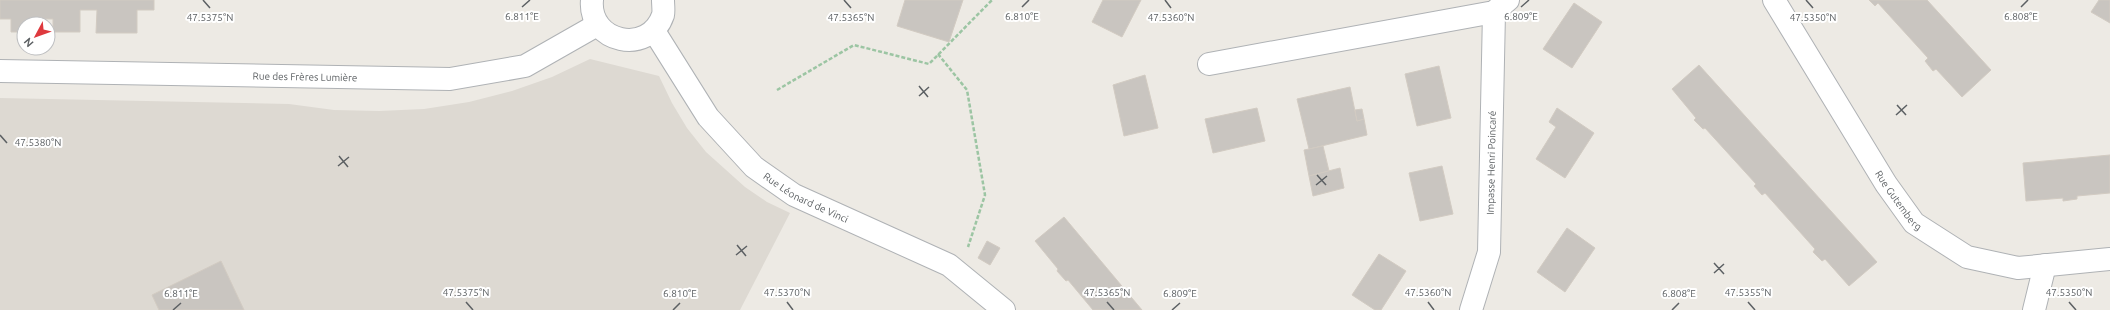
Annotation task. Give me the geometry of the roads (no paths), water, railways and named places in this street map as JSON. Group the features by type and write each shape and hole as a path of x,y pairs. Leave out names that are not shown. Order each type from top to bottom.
{"street":[{"path":"592,0 591,9 597,25 614,39 635,41 654,31 663,14 663,0"},
{"name":"Rue Gutemberg","path":"1774,0 1886,184 1914,224 1967,257 2018,268 2110,259"},
{"name":"Impasse Henri Poincaré","path":"1209,64 1501,6 1489,252 1471,310"},
{"name":"Rue des Frères Lumière","path":"0,71 450,79 526,66 597,25"},
{"name":"Rue Léonard de Vinci","path":"654,31 708,117 754,167 794,195 949,265 1004,310"},
{"path":"2034,310 2045,265"}]}
